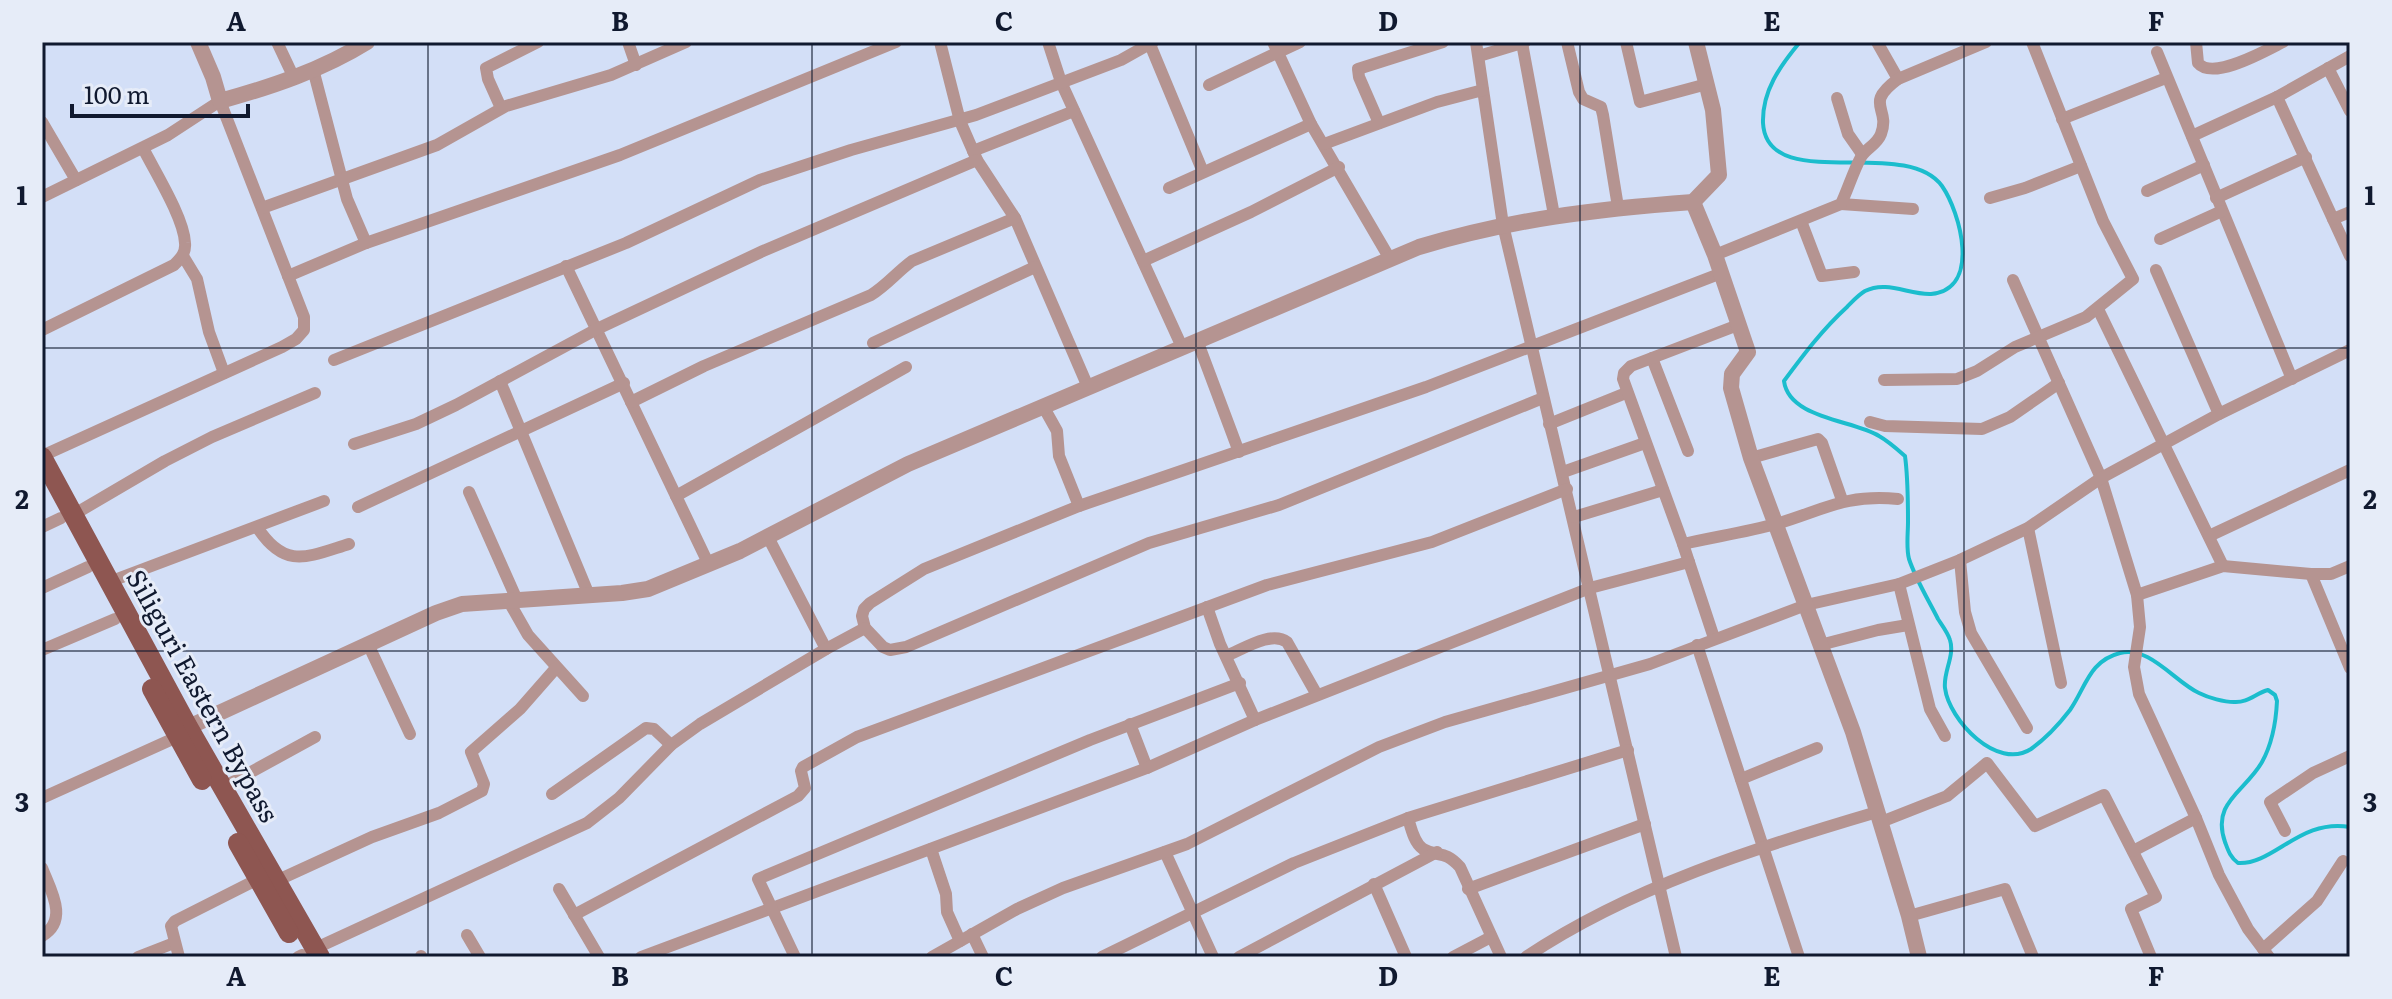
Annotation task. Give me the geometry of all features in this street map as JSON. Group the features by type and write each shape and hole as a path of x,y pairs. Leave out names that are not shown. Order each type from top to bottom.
{"main road":[{"name":"Siliguri Eastern Bypass","path":"42,457 88,567 115,619 267,880"},
{"name":"Siliguri Eastern Bypass","path":"42,484 109,582 180,733 222,788 307,955"}],"street":[{"path":"277,42 294,78"},
{"path":"42,197 143,148 198,118 220,101 294,78 367,42"},
{"path":"501,108 485,73 486,68 538,42"},
{"path":"628,42 636,65"},
{"path":"262,208 437,145 501,108 636,65 686,42"},
{"path":"288,276 366,243 620,155 896,42"},
{"path":"940,42 960,121 975,155 1015,218 1088,387"},
{"path":"1048,42 1061,82 1143,261 1190,343 1239,452"},
{"path":"1209,85 1275,47 1300,42"},
{"path":"1379,123 1358,69 1443,42"},
{"path":"1476,42 1503,225 1676,957"},
{"path":"1479,56 1524,42 1554,215"},
{"path":"1567,42 1579,92 1583,99 1601,107 1618,207"},
{"path":"1626,42 1640,102 1707,84"},
{"path":"44,797 436,613 462,604 648,589 709,565 908,464 1419,247 1554,215 1693,202 1719,175 1713,110 1696,42"},
{"path":"1877,42 1898,79"},
{"path":"1841,204 1862,156 1881,134 1881,94 1898,79 1986,42"},
{"path":"1884,380 1957,379 1966,376 2015,347 2098,309 2133,279 2103,221 2032,42"},
{"path":"2196,42 2198,63 2206,70 2238,62 2283,42"},
{"path":"334,360 626,243 760,180 851,150 960,121 1121,60 1151,43 1203,172"},
{"path":"42,457 282,347 304,330 304,317 220,101 204,44"},
{"path":"1275,47 1311,124 1339,167 1390,259"},
{"path":"2157,52 2292,379"},
{"path":"2192,136 2277,97 2350,56"},
{"path":"2328,68 2350,111"},
{"path":"313,69 341,179 366,243"},
{"path":"2062,119 2166,78"},
{"path":"1324,144 1437,102 1483,90"},
{"path":"2277,97 2350,256"},
{"path":"1837,98 1848,134 1862,156"},
{"path":"354,444 416,424 597,329 1074,111"},
{"path":"42,122 76,180"},
{"path":"1169,188 1311,124"},
{"path":"42,330 174,265 183,256 186,245 181,227 143,148"},
{"path":"2216,198 2306,157"},
{"path":"2147,191 2204,165"},
{"path":"1990,198 2081,166"},
{"path":"1143,261 1251,212 1339,167"},
{"path":"1693,202 1715,255 1748,352 1732,374 1731,388 1751,458 1853,732 1919,957"},
{"path":"1715,255 1841,204 1913,209"},
{"path":"2160,239 2222,211"},
{"path":"2333,219 2350,212"},
{"path":"631,402 704,366 871,295 890,283 899,270 912,261 1015,218"},
{"path":"1801,221 1822,276 1854,272"},
{"path":"183,256 197,279 209,332 224,373"},
{"path":"566,266 709,565"},
{"path":"873,343 1035,267"},
{"path":"2156,270 2219,414"},
{"path":"1543,398 1279,505 1149,543 906,647 890,650 883,647 865,628 864,609 884,592 924,569 1079,506 1426,387 1719,274"},
{"path":"2013,280 2101,478 2137,595 2139,637 2134,667 2136,685 2219,875 2237,910 2266,953 2326,891 2343,861"},
{"path":"2098,309 2223,566"},
{"path":"1714,638 1683,544 1626,393 1624,373 1631,366 1738,325"},
{"path":"932,957 1063,888 1165,852 1228,825 1379,747 1445,722 1650,664 1806,605 1904,582 1960,560 2028,528 2101,478 2219,414 2350,350"},
{"path":"1652,358 1688,451"},
{"path":"676,496 906,367"},
{"path":"500,381 523,430 589,595"},
{"path":"358,507 624,383"},
{"path":"1870,422 1885,426 1982,429 2002,421 2059,383"},
{"path":"42,527 67,517 177,455 315,393"},
{"path":"1549,424 1626,393"},
{"path":"1043,406 1057,431 1059,456 1079,506"},
{"path":"1751,458 1818,439 1842,500"},
{"path":"1563,472 1645,443"},
{"path":"2209,536 2350,470"},
{"path":"574,915 798,796 805,788 803,767 857,737 1267,585 1432,542 1567,489"},
{"path":"1574,517 1663,490"},
{"path":"469,492 528,635 583,696"},
{"path":"1683,544 1775,524 1842,500 1861,497 1898,499"},
{"path":"109,582 324,501"},
{"path":"257,527 267,542 280,553 293,557 307,557 349,544"},
{"path":"2028,528 2061,683"},
{"path":"768,537 826,649"},
{"path":"1960,560 1965,612 1971,633 2027,728"},
{"path":"641,957 1147,768 1255,720 1590,588 1689,562"},
{"path":"2137,595 2223,566 2311,574 2331,574 2350,566"},
{"path":"42,588 88,567"},
{"path":"2311,574 2350,668"},
{"path":"1904,582 1908,625 1930,709 1945,736"},
{"path":"1207,607 1255,720"},
{"path":"42,650 115,619"},
{"path":"1820,645 1908,625"},
{"path":"307,955 587,823 619,798 671,745 700,724 865,628"},
{"path":"1226,656 1272,637 1281,638 1287,642 1317,695"},
{"path":"368,644 410,734"},
{"path":"1697,645 1799,957"},
{"path":"179,957 171,926 175,921 372,837 439,813 482,791 484,784 471,752 520,709 556,668"},
{"path":"779,957 794,954 758,879 1130,724 1240,683"},
{"path":"1130,724 1147,768"},
{"path":"552,794 646,728 654,729 671,745"},
{"path":"222,788 315,737"},
{"path":"1741,779 1817,748"},
{"path":"1102,957 1294,863 1408,818 1628,750"},
{"path":"2285,831 2270,802 2313,773 2350,756"},
{"path":"1526,957 1598,915 1763,846 1879,817 1947,796 1987,763 2035,826 2104,795 2156,897 2131,909 2151,957"},
{"path":"1408,818 1417,842 1424,850 1450,857 1460,867 1501,957"},
{"path":"2133,851 2196,818"},
{"path":"1468,889 1645,824"},
{"path":"931,849 946,894 947,912 983,957"},
{"path":"1165,852 1213,957"},
{"path":"1239,957 1437,852"},
{"path":"42,936 55,926 57,918 57,907 43,874"},
{"path":"1374,884 1406,957"},
{"path":"559,889 599,957"},
{"path":"1909,916 2005,889 2033,957"},
{"path":"467,935 480,957"},
{"path":"1453,957 1491,937"},
{"path":"138,957 174,943"}],"waterway":[{"path":"1800,42 1779,70 1766,100 1763,123 1770,144 1787,156 1812,161 1899,165 1924,172 1942,186 1960,230 1962,264 1957,279 1947,289 1931,294 1890,287 1865,291 1821,333 1784,381 1788,394 1797,403 1824,417 1879,436 1905,456 1908,555 1950,640 1945,688 1955,714 1977,739 1990,748 2018,754 2042,741 2057,725 2101,662 2120,653 2131,652 2151,659 2190,688 2216,699 2239,702 2268,690 2277,701 2268,748 2262,762 2232,798 2222,817 2225,842 2231,856 2238,863 2251,862 2316,829 2350,827"}]}
